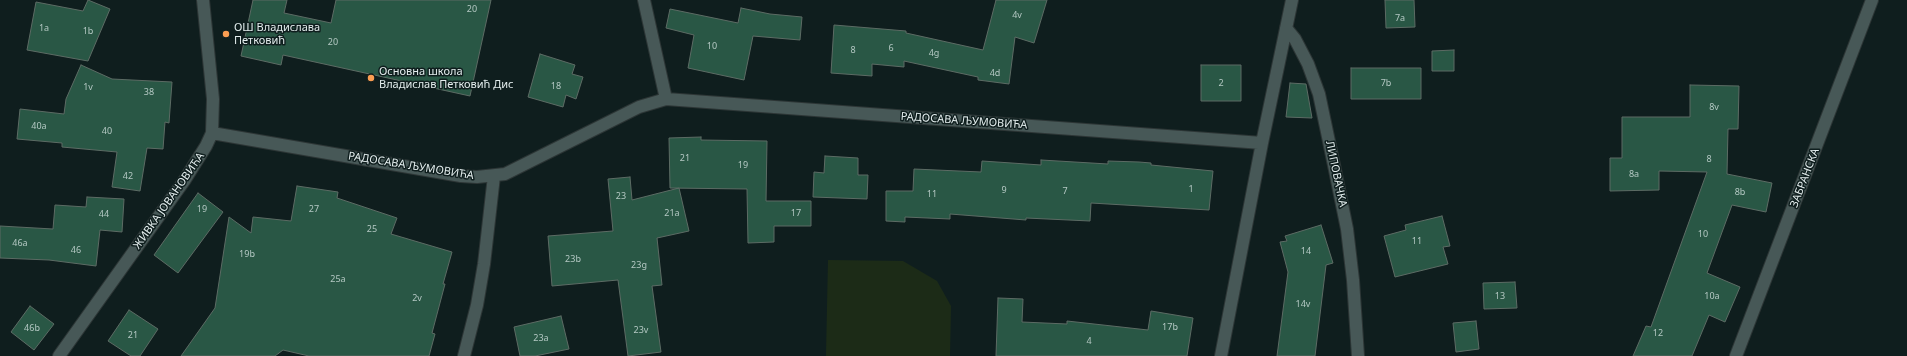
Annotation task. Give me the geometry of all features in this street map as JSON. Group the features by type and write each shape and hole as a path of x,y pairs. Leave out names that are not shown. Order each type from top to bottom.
{"street":[{"name":"ЖИВКА ЈОВАНОВИЋА","path":"59,356 187,176 206,146 212,133 214,99 203,0"},
{"path":"644,0 666,99"},
{"path":"1221,356 1262,143 1292,0"},
{"name":"ЗАБРАНСКА","path":"1736,356 1872,0"},
{"name":"ЛИПОВАЧКА","path":"1286,28 1295,39 1308,64 1319,94 1334,162 1347,230 1353,280 1358,356"},
{"name":"РАДОСАВА ЉУМОВИЋА","path":"212,133 461,176 494,176 505,174 639,107 666,99 1262,143"},
{"path":"464,356 478,298 494,176"}],"green space":[{"path":"828,260 903,261 937,281 951,306 950,356 826,356"}],"building":[{"path":"88,0 110,9 88,61 27,50 36,2 83,11"},
{"path":"253,0 287,0 284,13 331,23 336,0 491,0 470,96 283,55 281,65 241,56"},
{"path":"996,0 1047,0 1034,43 1015,37 1009,84 978,80 978,77 904,61 904,67 872,64 872,76 831,73 834,25 906,31 906,33 983,50"},
{"path":"1385,0 1414,0 1415,27 1386,28"},
{"path":"741,8 770,14 802,17 800,40 753,36 744,80 688,68 694,35 666,28 670,9 738,23"},
{"path":"1454,50 1454,71 1432,71 1432,51"},
{"path":"540,54 575,65 572,74 583,77 576,99 566,95 563,107 528,97"},
{"path":"81,65 112,79 172,82 169,123 165,122 163,149 147,148 140,191 112,187 117,152 62,147 62,143 17,139 20,109 64,114 66,99"},
{"path":"1201,65 1241,65 1241,101 1201,101"},
{"path":"1351,68 1421,68 1421,99 1351,99"},
{"path":"1290,83 1306,84 1312,118 1286,117"},
{"path":"1690,85 1739,86 1738,129 1728,129 1727,174 1772,183 1766,212 1732,205 1707,273 1740,287 1725,322 1709,315 1692,356 1633,356 1646,326 1651,327 1707,172 1659,171 1659,190 1610,191 1610,158 1622,158 1622,117 1690,117"},
{"path":"701,137 701,140 767,141 766,201 811,201 811,226 774,226 774,242 748,243 747,189 670,188 669,138"},
{"path":"825,156 858,158 858,175 868,175 867,199 813,197 814,172 824,173"},
{"path":"1041,160 1108,164 1108,161 1139,162 1151,163 1151,165 1213,171 1209,210 1091,203 1090,221 1026,218 1026,220 950,214 950,219 905,217 905,222 886,221 886,191 913,191 914,169 981,172 982,161 1041,165"},
{"path":"630,177 632,200 679,188 689,231 657,238 662,285 652,286 661,352 628,356 618,280 552,286 548,236 613,231 608,179"},
{"path":"297,186 338,192 337,198 397,218 391,234 452,252 432,333 435,334 429,356 309,356 283,350 275,356 181,356 215,308 229,217 251,233 253,217 291,221"},
{"path":"198,193 223,212 178,273 154,255"},
{"path":"87,197 124,199 122,232 100,230 96,266 49,260 0,258 0,226 53,229 55,205 86,207"},
{"path":"1442,216 1450,246 1443,247 1448,264 1395,277 1384,236 1406,230 1405,225"},
{"path":"1321,225 1333,263 1326,265 1315,356 1277,356 1288,272 1280,242 1287,241 1285,236"},
{"path":"1515,282 1517,308 1484,309 1483,283"},
{"path":"998,298 1023,299 1022,322 1067,324 1067,321 1148,330 1151,311 1193,318 1187,356 996,356"},
{"path":"30,306 54,324 34,350 11,332"},
{"path":"129,310 158,329 140,356 131,356 108,341"},
{"path":"561,316 569,349 535,356 520,356 514,327"},
{"path":"1476,321 1479,349 1456,352 1453,323"}],"place":[{"name":"ОШ Владислава Петковић","path":"226,34"},
{"name":"Основна школа Владислав Петковић Дис","path":"371,78"}]}
